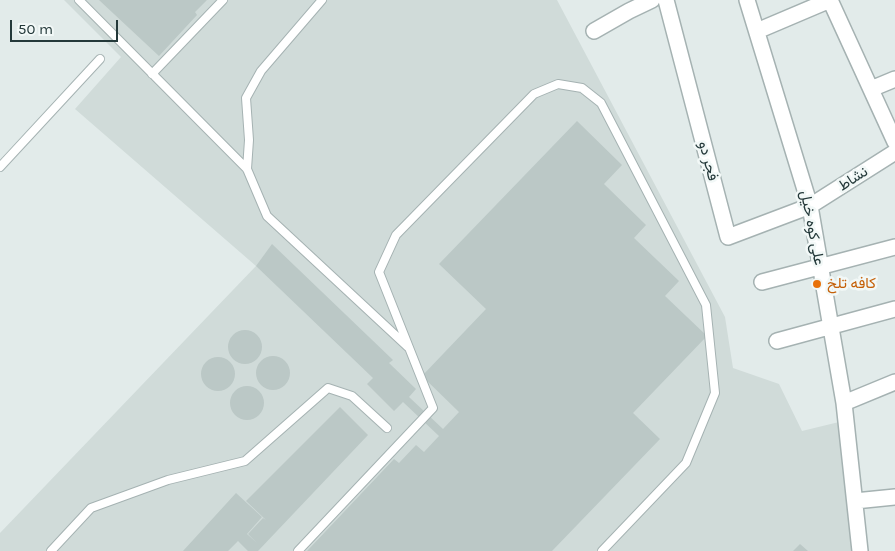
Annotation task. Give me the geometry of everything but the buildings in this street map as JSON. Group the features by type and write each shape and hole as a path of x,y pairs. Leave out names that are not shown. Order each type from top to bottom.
{"street":[{"path":"594,31 626,5 652,0"},
{"name":"فجر دو","path":"666,0 728,237 810,206"},
{"name":"علی کوه خیل","path":"748,0 810,206 844,403 860,551"},
{"path":"757,31 830,0 895,142"},
{"path":"871,89 895,79"},
{"name":"نشاط","path":"810,206 895,152"},
{"path":"762,282 895,246"},
{"path":"777,341 895,309"},
{"path":"844,403 895,382"},
{"path":"855,501 895,497"}],"lane":[{"path":"79,0 247,169 267,216 409,348"},
{"path":"152,74 223,0"},
{"path":"247,169 246,98 261,71 322,0"},
{"path":"0,167 100,59"},
{"path":"298,551 433,408 379,272 396,235 534,94 558,84 582,88 602,103 706,305 715,393 686,463 602,551"},
{"path":"51,551 91,508 168,480 246,461 328,388 352,396 387,428"}],"shaded area":[{"path":"64,0 557,0 725,317 733,368 779,384 802,431 839,422 852,551 0,551 0,533 256,266 75,109 121,57"}],"place":[{"name":"کافه تلخ","path":"817,284"}]}
